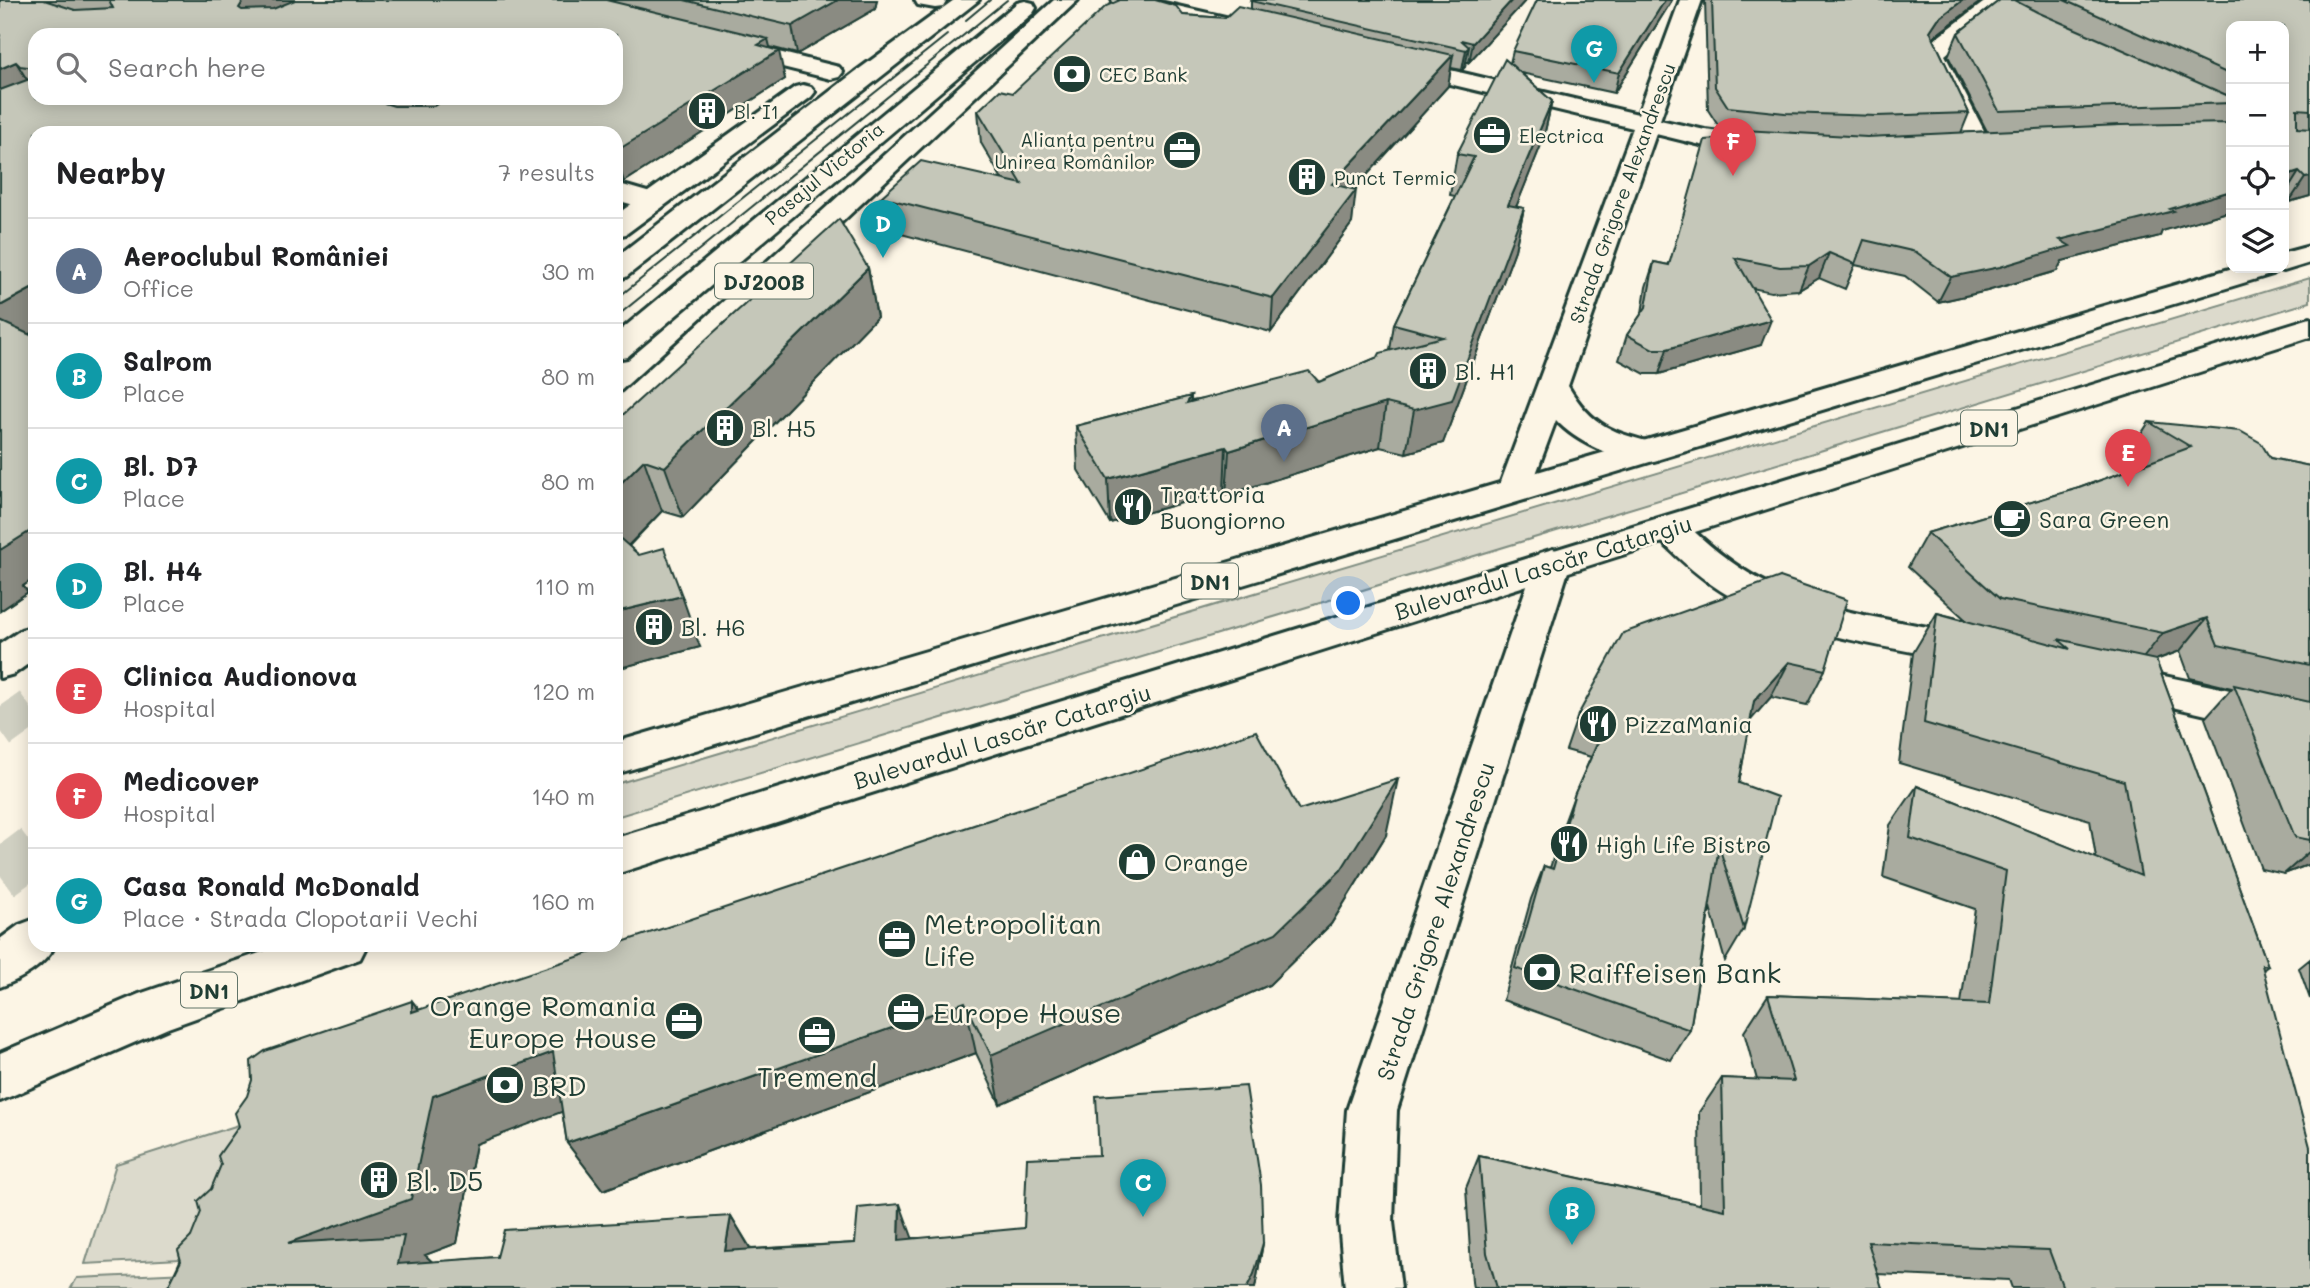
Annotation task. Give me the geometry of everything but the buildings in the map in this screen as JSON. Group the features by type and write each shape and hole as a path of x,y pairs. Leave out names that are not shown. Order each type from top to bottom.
{"main road":[{"name":"Pasajul Victoria","path":"623,344 1035,0"},
{"name":"DJ200B","path":"623,410 1067,0"},
{"path":"1124,0 1264,33"},
{"name":"Strada Grigore Alexandrescu","path":"1515,490 1691,0"},
{"path":"623,223 831,72 945,2"},
{"path":"623,266 863,78 945,2"},
{"path":"1978,144 1934,55 1938,48 2001,7"},
{"path":"712,42 831,72"},
{"path":"1378,60 1731,143 1791,148"},
{"path":"1950,145 2004,143"},
{"path":"623,193 652,202"},
{"path":"2289,260 2310,254"},
{"name":"DN1","path":"623,756 2246,273"},
{"name":"Bulevardul Lascăr Catargiu","path":"623,854 2310,327"},
{"path":"1552,386 1567,413 1584,428 1627,448 1646,452"},
{"path":"1668,528 1730,579 1783,605 1816,615 2003,656"},
{"name":"Strada Grigore Alexandrescu","path":"1373,1288 1367,1260 1365,1176 1372,1110 1553,562"},
{"path":"0,664 28,645"},
{"path":"2083,673 2310,723"},
{"path":"0,947 28,940"},
{"path":"0,966 28,944"},
{"name":"DN1","path":"0,1077 156,1010 324,952"}],"shaded area":[{"path":"2310,278 2310,302 623,815 623,782"},
{"path":"292,1108 238,1256 85,1264 116,1164"},
{"path":"231,1271 223,1288 71,1288 77,1278"}],"tunnel":[{"path":"0,730 28,710"},
{"path":"0,875 28,854"}],"tram line":[{"path":"966,20 990,0"},
{"path":"623,311 1007,0"},
{"path":"623,293 947,35"}],"place":[{"name":"CEC Bank","path":"1072,74"},
{"name":"Casa Ronald McDonald","path":"1594,83"},
{"name":"Bl. I1","path":"707,111"},
{"name":"Electrica","path":"1492,135"},
{"name":"Alianța pentru Unirea Românilor","path":"1182,150"},
{"name":"Medicover","path":"1733,176"},
{"name":"Punct Termic","path":"1307,177"},
{"name":"Bl. H4","path":"883,258"},
{"name":"Bl. H1","path":"1428,371"},
{"name":"Bl. H5","path":"725,428"},
{"name":"Aeroclubul României","path":"1284,462"},
{"name":"Clinica Audionova","path":"2128,487"},
{"name":"Trattoria Buongiorno","path":"1133,507"},
{"name":"Sara Green","path":"2012,519"},
{"name":"Bl. H6","path":"654,627"},
{"name":"PizzaMania","path":"1598,724"},
{"name":"High Life Bistro","path":"1569,844"},
{"name":"Orange","path":"1137,862"},
{"name":"Metropolitan Life","path":"897,939"},
{"name":"Raiffeisen Bank","path":"1542,972"},
{"name":"Europe House","path":"906,1012"},
{"name":"Orange Romania Europe House","path":"684,1021"},
{"name":"Tremend","path":"817,1035"},
{"name":"BRD","path":"505,1085"},
{"name":"Bl. D5","path":"379,1180"},
{"name":"Bl. D7","path":"1143,1217"},
{"name":"Salrom","path":"1572,1245"}]}
